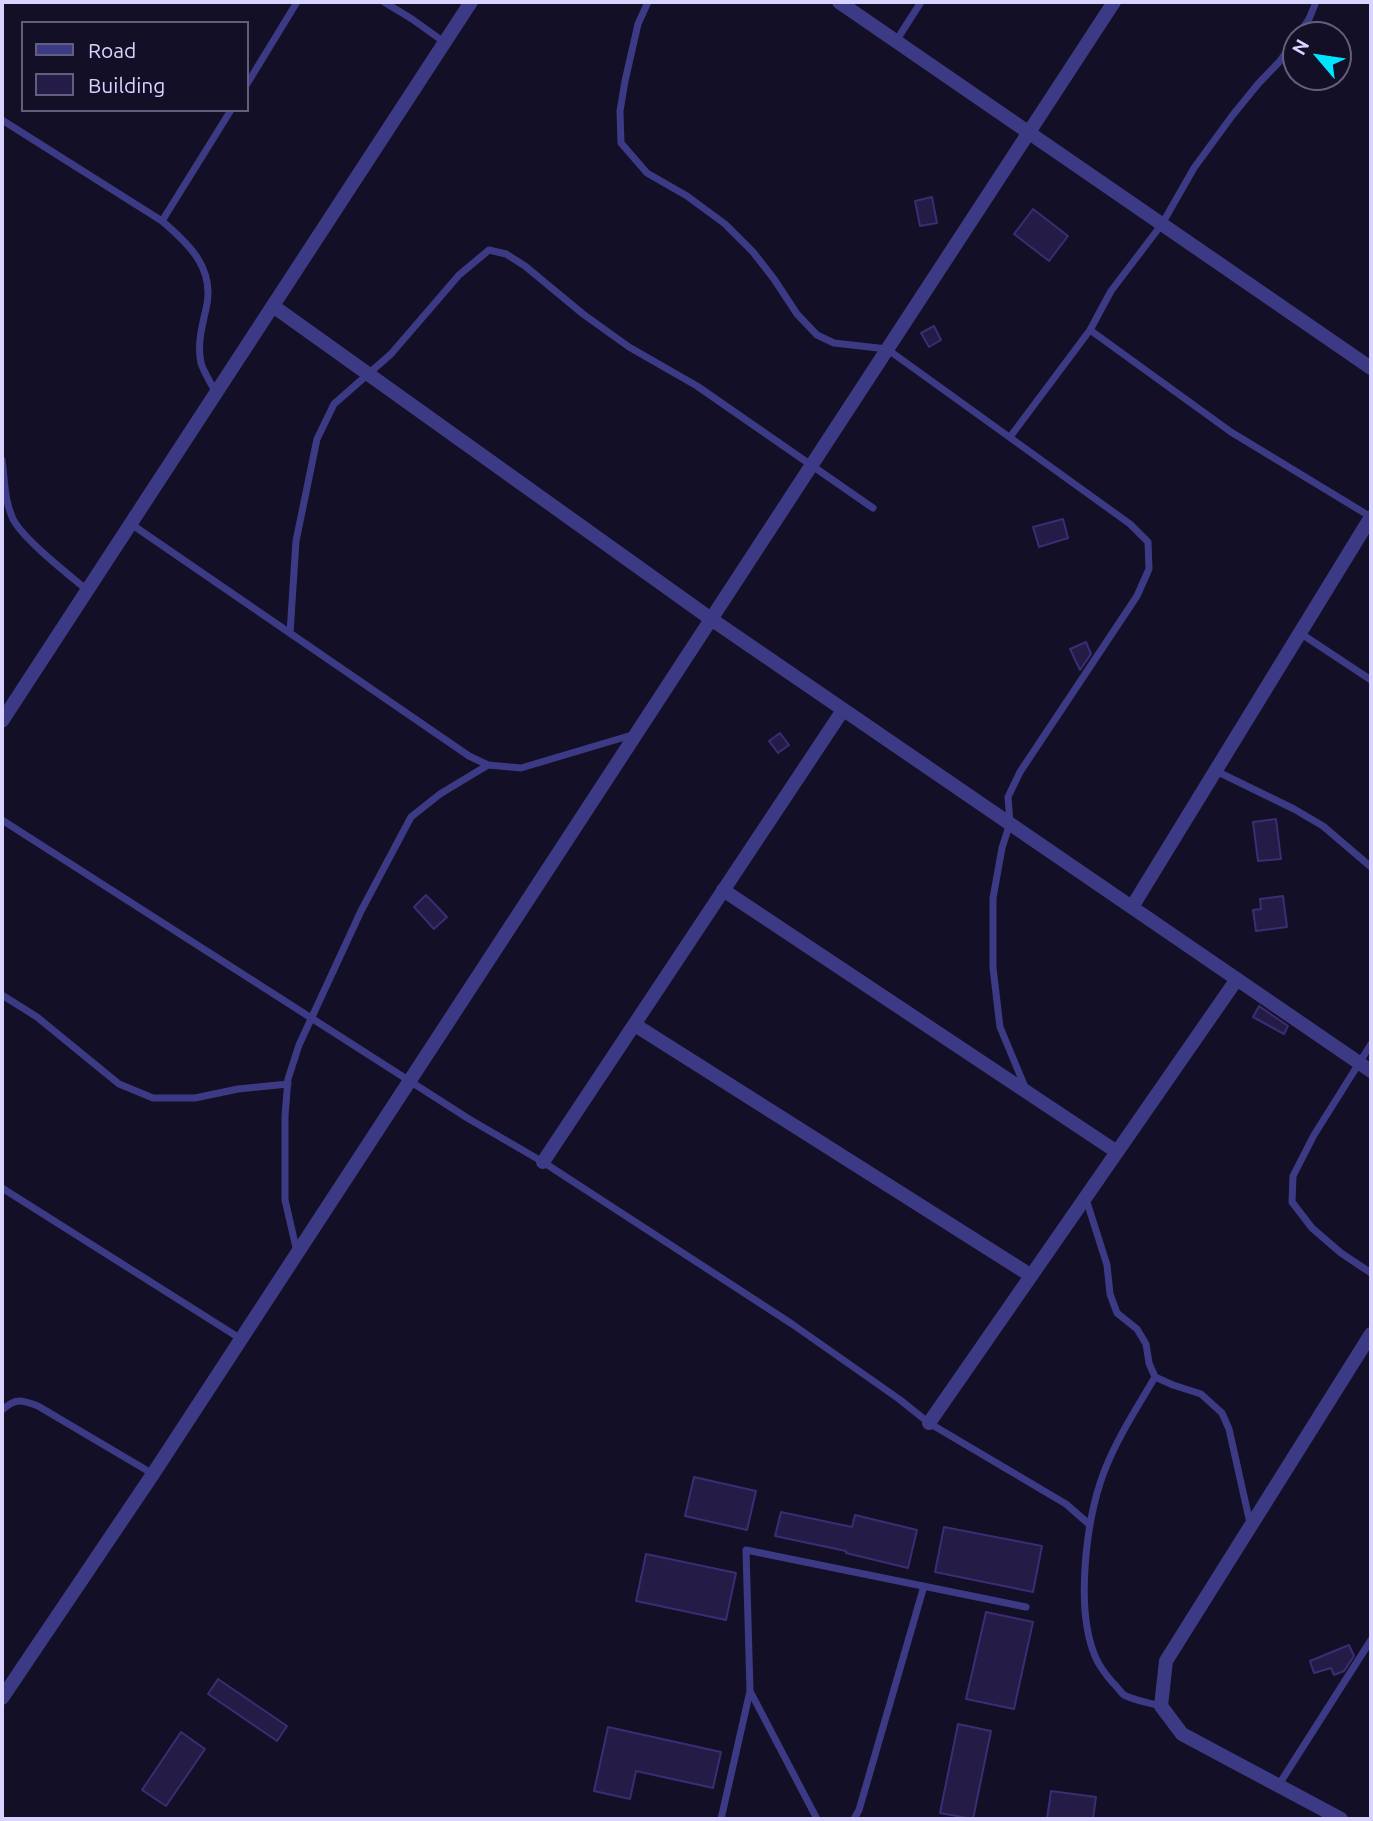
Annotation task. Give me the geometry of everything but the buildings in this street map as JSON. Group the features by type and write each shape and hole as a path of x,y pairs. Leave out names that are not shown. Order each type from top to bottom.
{"street":[{"path":"2,721 471,2"},
{"path":"839,2 1371,368"},
{"path":"2,1699 153,1474 1114,2"},
{"path":"273,306 711,619 1365,1067"},
{"path":"1132,907 1371,517"},
{"path":"543,1161 843,710"},
{"path":"723,891 1117,1152"},
{"path":"929,1423 1237,979"},
{"path":"635,1025 1030,1275"},
{"path":"1342,1819 1182,1734 1161,1706 1167,1661 1371,1334"}],"lane":[{"path":"248,82 297,2"},
{"path":"384,2 445,43"},
{"path":"648,2 638,24 620,111 621,143 647,173 687,196 725,224 753,252 775,279 797,314 817,335 834,344 887,349 1130,524 1147,542 1149,569 1137,596 1020,772 1008,797 1010,823 1002,848 993,898 993,968 1000,1027 1027,1092"},
{"path":"895,41 921,2"},
{"path":"1308,21 1316,2"},
{"path":"1010,438 1090,330 1111,291 1162,224 1194,168 1232,116 1282,58"},
{"path":"162,221 230,112"},
{"path":"2,120 162,221 185,241 199,259 206,280 207,304 202,325 201,364 216,393"},
{"path":"290,634 296,541 317,439 334,404 391,354 459,275 489,250 506,254 525,266 583,314 629,347 697,386 873,508"},
{"path":"1090,330 1231,432 1371,517"},
{"path":"2,460 6,496 14,521 87,590"},
{"path":"131,524 469,756 488,765 521,768 636,734"},
{"path":"1300,633 1371,680"},
{"path":"297,1253 285,1200 285,1116 288,1084 299,1045 361,911 411,817 440,794 488,765"},
{"path":"1216,771 1294,809 1323,827 1371,867"},
{"path":"2,821 469,1119 543,1161 792,1324 929,1423 1066,1503 1090,1525"},
{"path":"2,995 37,1017 119,1084 153,1098 195,1098 238,1089 288,1084"},
{"path":"1371,1044 1365,1067 1314,1135 1293,1177 1292,1202 1312,1228 1341,1253 1371,1273"},
{"path":"2,1188 241,1339"},
{"path":"1085,1197 1107,1265 1110,1294 1117,1313 1136,1329 1146,1344 1149,1363 1155,1377 1201,1394 1222,1413 1229,1429 1251,1527"},
{"path":"1155,1377 1113,1452 1097,1495 1090,1525 1084,1586 1088,1631 1096,1657 1107,1675 1125,1695 1161,1706"},
{"path":"2,1410 10,1402 24,1401 38,1406 153,1474"},
{"path":"720,1819 750,1691 746,1550 1026,1607"},
{"path":"854,1819 859,1810 924,1586"},
{"path":"1278,1786 1371,1640"},
{"path":"750,1691 817,1819"}]}
